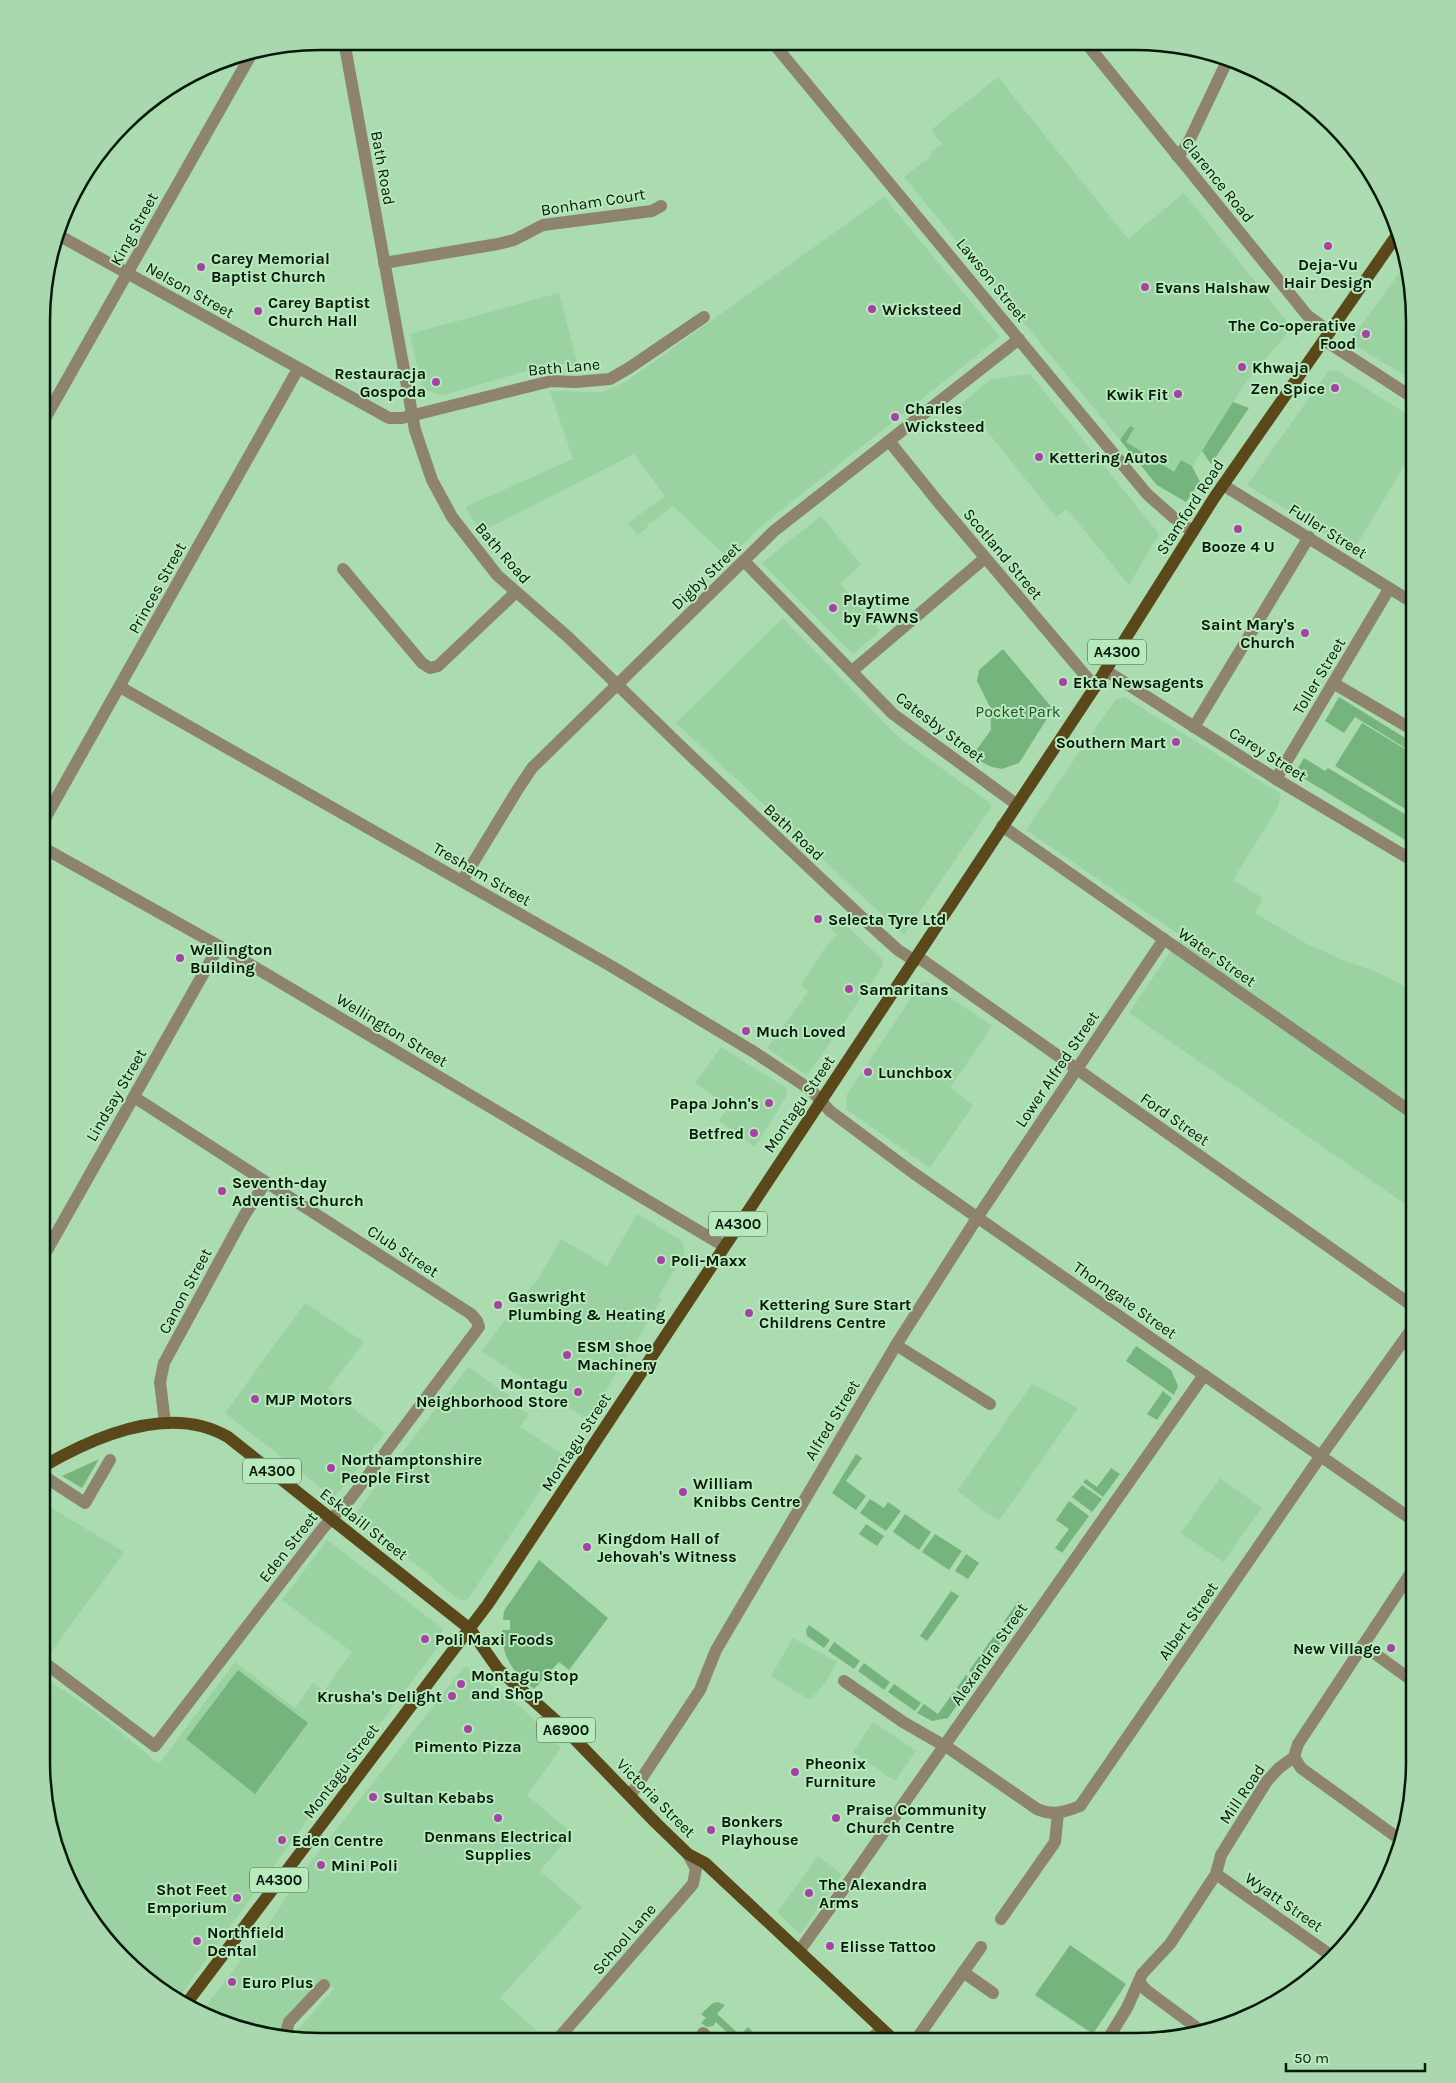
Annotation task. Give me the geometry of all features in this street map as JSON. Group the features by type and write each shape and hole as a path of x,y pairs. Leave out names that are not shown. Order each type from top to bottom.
{"main road":[{"name":"Stamford Road","path":"1016,804 1095,687 1223,485 1394,240"},
{"name":"Montagu Street","path":"190,1999 470,1629 565,1490 724,1246 916,959 1016,804"},
{"name":"Eskdaill Street","path":"50,1462 64,1454 110,1435 147,1425 165,1423 194,1424 217,1430 470,1629"},
{"name":"Victoria Street","path":"470,1629 498,1669 562,1726 688,1854 705,1863 800,1950 886,2033"}],"street":[{"name":"Bath Road","path":"346,50 415,430 432,480 452,517 496,575 568,637 617,686 868,923 898,950 916,959"},
{"name":"Lawson Street","path":"779,50 1146,494 1172,517 1193,532"},
{"name":"Clarence Road","path":"1091,50 1307,315 1327,336 1406,393"},
{"name":"King Street","path":"50,411 248,60"},
{"path":"1177,156 1185,148 1191,137 1225,65"},
{"name":"Bonham Court","path":"384,263 498,244 514,240 543,225 652,211 661,206"},
{"name":"Nelson Street","path":"63,238 381,415 389,418 402,418 412,415"},
{"name":"Bath Lane","path":"412,415 551,381 576,382 610,379 704,317"},
{"name":"Digby Street","path":"462,881 532,768 774,531 1019,339"},
{"name":"Princes Street","path":"50,810 298,369"},
{"name":"Scotland Street","path":"889,441 985,558 1095,687"},
{"name":"Fuller Street","path":"1223,485 1406,599"},
{"path":"1194,728 1308,537"},
{"path":"852,671 985,558"},
{"name":"Catesby Street","path":"744,561 893,714 1016,804"},
{"path":"343,569 422,663 430,668 438,666 515,593"},
{"name":"Toller Street","path":"1276,779 1389,589"},
{"name":"Carey Street","path":"1105,670 1276,779 1406,857"},
{"path":"1334,683 1406,725"},
{"name":"Tresham Street","path":"120,687 611,966 754,1052 811,1090 820,1102"},
{"name":"Water Street","path":"1002,826 1406,1108"},
{"name":"Wellington Street","path":"50,852 219,946 724,1246"},
{"name":"Lower Alfred Street","path":"976,1218 1164,939"},
{"name":"Lindsay Street","path":"50,1245 219,946"},
{"name":"Ford Street","path":"916,959 1077,1069 1406,1301"},
{"name":"Club Street","path":"134,1097 471,1314 477,1321"},
{"name":"Thorngate Street","path":"820,1102 976,1218 1204,1375 1320,1458 1406,1516"},
{"name":"Canon Street","path":"165,1423 160,1382 164,1363 244,1216 266,1183"},
{"name":"Alfred Street","path":"630,1796 700,1690 716,1650 896,1345 976,1218"},
{"name":"Eden Street","path":"50,1667 155,1746 322,1528 351,1498 475,1334 479,1328 477,1321"},
{"name":"Albert Street","path":"1058,1813 1080,1806 1320,1458 1406,1337"},
{"path":"896,1345 990,1404"},
{"name":"Alexandra Street","path":"800,1950 854,1876 1204,1375"},
{"path":"50,1480 85,1503 110,1460"},
{"name":"Mill Road","path":"1112,2033 1127,2008 1146,1969 1166,1950 1216,1874 1221,1855 1267,1781 1279,1768 1294,1757 1298,1744 1406,1580"},
{"path":"1363,1645 1406,1676"},
{"path":"844,1680 903,1722 944,1746 1037,1810 1046,1813 1058,1813 1055,1842 1001,1919"},
{"path":"1294,1757 1301,1768 1396,1836"},
{"name":"School Lane","path":"563,2033 693,1884 696,1869 688,1854"},
{"name":"Wyatt Street","path":"1216,1874 1328,1953"},
{"path":"921,2033 981,1947"},
{"path":"963,1972 993,1993"},
{"path":"1139,1982 1146,1990 1195,2026"},
{"path":"286,2031 289,2022 324,1985"},
{"path":"877,2033 882,2029"}],"shaded area":[{"path":"998,77 1128,239 1184,193 1290,325 1289,331 1245,384 1174,495 1157,485 904,177 932,155 931,152 942,144 931,130"},
{"path":"884,197 1000,337 760,527 729,559 673,506 647,525 648,527 637,535 628,523 665,496 634,454 481,532 465,507 573,459 550,391 602,392 627,381"},
{"path":"1400,272 1404,286 1405,303 1406,376 1349,342"},
{"path":"559,293 578,366 554,363 443,395 428,391 424,387 420,380 410,334"},
{"path":"1329,370 1338,371 1406,413 1406,462 1353,551 1247,485"},
{"path":"1030,374 1159,534 1129,585 1067,509 1056,517 983,426 971,435 952,412 991,379"},
{"path":"821,516 861,565 840,583 880,631 853,654 762,563"},
{"path":"783,618 898,737 990,803 991,807 904,935 676,723"},
{"path":"1124,697 1281,794 1277,809 1233,880 1263,898 1255,913 1312,947 1377,972 1406,987 1406,1204 1129,1013 1181,936 1026,830 1115,700"},
{"path":"835,915 882,959 883,966 809,1073 805,1074 767,1048 809,991 801,986 824,949 837,935 827,924"},
{"path":"927,982 992,1026 950,1088 973,1105 930,1168 847,1110 846,1096 921,983"},
{"path":"721,1047 786,1088 787,1095 755,1147 719,1121 729,1107 695,1083"},
{"path":"637,1214 681,1240 685,1253 658,1297 662,1299 588,1420 481,1351 539,1277 561,1239 607,1266"},
{"path":"305,1303 364,1342 328,1389 385,1433 334,1498 225,1413"},
{"path":"468,1367 520,1403 517,1407 529,1414 520,1427 564,1455 468,1599 460,1601 355,1514"},
{"path":"1032,1384 1078,1408 999,1521 957,1491"},
{"path":"1220,1478 1262,1508 1223,1562 1181,1533"},
{"path":"50,1507 124,1552 50,1654"},
{"path":"327,1540 442,1628 443,1640 305,1823 181,1994 142,1966 117,1941 86,1897 71,1866 59,1832 52,1797 50,1682 95,1711 159,1764 235,1662 295,1708 313,1683 324,1691 352,1652 282,1600"},
{"path":"793,1638 837,1662 826,1682 810,1700 771,1676"},
{"path":"464,1667 467,1667 523,1709 561,1748 527,1795 572,1833 540,1871 582,1907 500,1998 539,2033 296,2032 334,1989 324,1980 282,2023 279,2030 234,2019 205,2007 267,1927 302,1873"},
{"path":"873,1722 916,1751 895,1781 853,1752"},
{"path":"818,1856 842,1874 800,1934 777,1912"}],"green space":[{"path":"1233,402 1249,408 1211,464 1202,451"},
{"path":"1130,426 1134,428 1126,442 1174,472 1181,460 1192,466 1200,482 1186,502 1157,485 1120,440"},
{"name":"Pocket Park","path":"1003,649 1053,709 1019,763 1002,769 992,767 971,757 991,730 990,707 977,681 979,670"},
{"path":"1339,697 1406,738 1406,748 1355,717 1344,733 1325,721"},
{"path":"1362,723 1406,750 1406,809 1335,766"},
{"path":"1304,758 1325,771 1328,768 1406,815 1406,841 1295,773"},
{"path":"1136,1346 1171,1370 1178,1386 1174,1395 1126,1361"},
{"path":"1163,1391 1172,1398 1157,1420 1147,1414"},
{"path":"856,1454 862,1458 846,1481 866,1496 856,1510 832,1493"},
{"path":"99,1459 82,1488 62,1476"},
{"path":"1111,1468 1120,1474 1103,1497 1083,1482 1086,1479 1097,1487"},
{"path":"1082,1485 1102,1499 1092,1512 1072,1497"},
{"path":"870,1499 884,1508 888,1502 901,1511 886,1531 860,1513"},
{"path":"1069,1501 1089,1516 1062,1553 1055,1548 1069,1529 1056,1520"},
{"path":"905,1514 931,1532 919,1550 893,1532"},
{"path":"866,1524 884,1536 877,1546 859,1534"},
{"path":"935,1534 962,1551 949,1570 922,1552"},
{"path":"966,1554 979,1563 968,1579 955,1571"},
{"path":"539,1560 608,1618 569,1670 559,1662 534,1689 520,1677 510,1664 504,1648 502,1630 510,1630 510,1620 503,1620 504,1611"},
{"path":"951,1591 959,1596 927,1641 920,1636"},
{"path":"1018,1601 1026,1607 1012,1627 1004,1622"},
{"path":"809,1625 830,1640 824,1648 807,1636 806,1630"},
{"path":"1001,1626 1009,1632 977,1676 969,1671"},
{"path":"834,1642 860,1661 854,1669 828,1651"},
{"path":"864,1663 890,1682 884,1690 858,1671"},
{"path":"238,1670 308,1723 255,1794 186,1739"},
{"path":"966,1675 974,1681 948,1718 932,1721 917,1713 924,1704 938,1714"},
{"path":"894,1684 921,1703 915,1711 888,1692"},
{"path":"1070,1945 1126,1984 1094,2033 1035,1995"},
{"path":"718,2002 725,2005 717,2014 738,2033 728,2033 716,2022 713,2026 707,2027 701,2023 706,2018 701,2014 713,2003"},
{"path":"748,2027 754,2033 742,2033"}],"place":[{"name":"Deja-Vu Hair Design","path":"1328,246"},
{"name":"Carey Memorial Baptist Church","path":"201,267"},
{"name":"Evans Halshaw","path":"1145,287"},
{"name":"Wicksteed","path":"872,309"},
{"name":"Carey Baptist Church Hall","path":"258,311"},
{"name":"The Co-operative Food","path":"1366,334"},
{"name":"Khwaja","path":"1242,367"},
{"name":"Restauracja Gospoda","path":"436,382"},
{"name":"Zen Spice","path":"1335,388"},
{"name":"Kwik Fit","path":"1178,394"},
{"name":"Charles Wicksteed","path":"895,417"},
{"name":"Kettering Autos","path":"1039,457"},
{"name":"Booze 4 U","path":"1238,529"},
{"name":"Playtime by FAWNS","path":"833,608"},
{"name":"Saint Mary's Church","path":"1305,633"},
{"name":"Ekta Newsagents","path":"1063,682"},
{"name":"Southern Mart","path":"1176,742"},
{"name":"Selecta Tyre Ltd","path":"818,919"},
{"name":"Wellington Building","path":"180,958"},
{"name":"Samaritans","path":"849,989"},
{"name":"Much Loved","path":"746,1031"},
{"name":"Lunchbox","path":"868,1072"},
{"name":"Papa John's","path":"769,1103"},
{"name":"Betfred","path":"754,1133"},
{"name":"Seventh-day Adventist Church","path":"222,1191"},
{"name":"Poli-Maxx","path":"661,1260"},
{"name":"Gaswright Plumbing & Heating","path":"498,1305"},
{"name":"Kettering Sure Start Childrens Centre","path":"749,1313"},
{"name":"ESM Shoe Machinery","path":"567,1355"},
{"name":"Montagu Neighborhood Store","path":"578,1392"},
{"name":"MJP Motors","path":"255,1399"},
{"name":"Northamptonshire People First","path":"331,1468"},
{"name":"William Knibbs Centre","path":"683,1492"},
{"name":"Kingdom Hall of Jehovah's Witness","path":"587,1547"},
{"name":"Poli Maxi Foods","path":"425,1639"},
{"name":"New Village","path":"1391,1648"},
{"name":"Montagu Stop and Shop","path":"461,1684"},
{"name":"Krusha's Delight","path":"452,1696"},
{"name":"Pimento Pizza","path":"468,1729"},
{"name":"Pheonix Furniture","path":"795,1772"},
{"name":"Sultan Kebabs","path":"373,1797"},
{"name":"Denmans Electrical Supplies","path":"498,1818"},
{"name":"Praise Community Church Centre","path":"836,1818"},
{"name":"Bonkers Playhouse","path":"711,1830"},
{"name":"Eden Centre","path":"282,1840"},
{"name":"Mini Poli","path":"321,1865"},
{"name":"The Alexandra Arms","path":"809,1893"},
{"name":"Shot Feet Emporium","path":"237,1898"},
{"name":"Northfield Dental","path":"197,1941"},
{"name":"Elisse Tattoo","path":"830,1946"},
{"name":"Euro Plus","path":"232,1982"}]}
